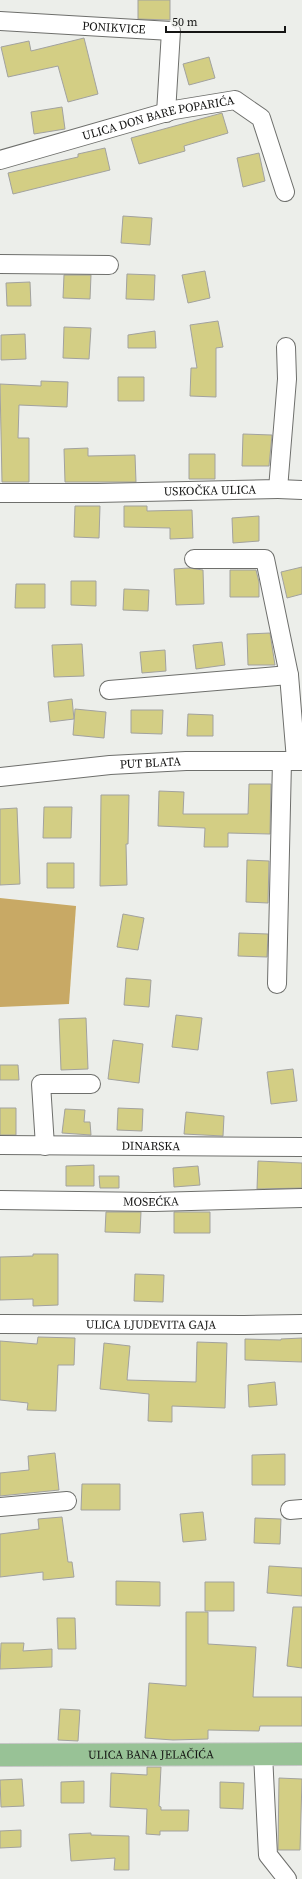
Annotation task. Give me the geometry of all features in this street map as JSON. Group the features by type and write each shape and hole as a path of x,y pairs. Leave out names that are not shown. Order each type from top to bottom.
{"main road":[{"name":"ULICA BANA JELAČIĆA","path":"0,1755 302,1754"}],"street":[{"name":"PONIKVICE","path":"0,22 171,31 166,113"},
{"name":"ULICA DON BARE POPARIĆA","path":"0,160 166,113 235,100 261,118 286,192"},
{"path":"0,264 109,265"},
{"path":"278,488 287,379 286,347"},
{"name":"USKOČKA ULICA","path":"0,493 97,493 278,488 302,490"},
{"path":"194,560 265,559 289,675 293,761 277,984"},
{"path":"109,690 289,675"},
{"name":"PUT BLATA","path":"0,777 110,765 186,761 293,761"},
{"path":"45,1146 41,1084 91,1084"},
{"name":"DINARSKA","path":"0,1145 302,1147"},
{"name":"MOSEĆKA","path":"0,1200 154,1202 302,1198"},
{"name":"ULICA LJUDEVITA GAJA","path":"0,1324 302,1324"},
{"path":"0,1507 67,1501"},
{"path":"263,1754 268,1855 288,1879"}],"shaded area":[{"path":"0,898 76,906 69,1004 0,1007"}],"building":[{"path":"138,0 170,0 170,20 138,19"},
{"path":"84,38 98,94 68,102 58,66 8,77 1,47 29,41 31,51"},
{"path":"209,57 215,78 189,85 183,64"},
{"path":"62,107 65,129 34,134 31,112"},
{"path":"222,113 228,133 184,146 185,151 139,164 131,138"},
{"path":"105,148 110,170 13,194 8,173 78,157 78,154"},
{"path":"259,153 265,181 243,187 237,158"},
{"path":"123,216 152,218 150,245 121,243"},
{"path":"205,271 210,298 188,303 182,275"},
{"path":"127,274 155,275 154,300 126,299"},
{"path":"64,275 91,275 90,299 63,298"},
{"path":"30,282 31,306 7,306 6,283"},
{"path":"218,321 223,347 216,348 216,397 190,396 191,368 197,368 190,325"},
{"path":"64,327 91,328 89,359 63,358"},
{"path":"155,331 156,348 128,348 128,335"},
{"path":"25,334 26,359 1,360 1,335"},
{"path":"118,377 144,377 144,401 118,401"},
{"path":"41,381 68,382 67,407 19,405 18,438 29,438 29,482 2,482 0,384 41,386"},
{"path":"243,434 272,435 269,466 242,466"},
{"path":"88,448 88,456 135,455 136,482 65,482 64,449"},
{"path":"189,454 215,454 215,479 189,479"},
{"path":"75,506 100,506 99,538 74,537"},
{"path":"124,506 147,506 147,511 192,510 193,538 170,539 170,528 124,527"},
{"path":"259,516 259,541 233,543 232,518"},
{"path":"302,567 302,594 287,598 281,572"},
{"path":"189,568 203,570 204,604 176,605 174,569"},
{"path":"230,570 256,570 259,582 259,597 230,597"},
{"path":"71,581 96,581 96,606 71,605"},
{"path":"16,584 45,584 45,608 15,608"},
{"path":"124,589 149,590 148,611 123,610"},
{"path":"270,633 275,665 248,665 247,634"},
{"path":"222,642 225,665 196,669 193,645"},
{"path":"82,644 84,676 54,677 52,645"},
{"path":"165,650 166,671 142,673 140,652"},
{"path":"72,699 74,719 50,722 48,702"},
{"path":"75,709 106,712 104,738 73,735"},
{"path":"131,710 163,710 162,734 131,733"},
{"path":"188,714 213,715 213,736 187,736"},
{"path":"249,784 271,784 270,834 228,833 228,847 204,847 205,828 158,826 159,791 184,792 183,814 248,814"},
{"path":"101,795 129,795 128,844 126,844 127,885 100,886"},
{"path":"44,807 72,807 71,838 43,838"},
{"path":"17,808 20,884 0,885 0,809"},
{"path":"247,860 269,861 268,903 246,902"},
{"path":"47,863 74,863 74,888 47,888"},
{"path":"123,914 144,918 138,950 117,947"},
{"path":"239,933 268,934 267,957 238,956"},
{"path":"126,978 151,980 149,1007 124,1005"},
{"path":"176,1015 202,1018 198,1050 172,1047"},
{"path":"86,1018 88,1069 61,1070 59,1019"},
{"path":"113,1040 143,1044 139,1083 108,1079"},
{"path":"0,1065 18,1065 19,1080 0,1080"},
{"path":"293,1069 297,1101 271,1104 267,1072"},
{"path":"0,1108 16,1108 16,1135 0,1135"},
{"path":"118,1108 143,1109 142,1131 117,1130"},
{"path":"65,1109 85,1110 84,1122 90,1122 91,1135 62,1133"},
{"path":"186,1112 224,1116 223,1136 184,1134"},
{"path":"258,1161 302,1163 302,1188 257,1189"},
{"path":"94,1165 94,1186 66,1186 66,1166"},
{"path":"198,1166 200,1185 174,1187 173,1168"},
{"path":"99,1176 119,1176 119,1188 100,1188"},
{"path":"106,1212 141,1212 140,1233 105,1232"},
{"path":"174,1212 210,1212 210,1233 174,1233"},
{"path":"33,1254 58,1254 58,1305 33,1306 33,1299 0,1300 0,1257 33,1256"},
{"path":"135,1274 164,1275 163,1302 134,1301"},
{"path":"38,1337 75,1338 74,1365 58,1365 56,1411 27,1410 28,1403 0,1400 0,1341 37,1344"},
{"path":"302,1338 302,1362 245,1360 245,1339 281,1340"},
{"path":"197,1342 227,1343 225,1408 172,1406 172,1422 148,1421 149,1394 100,1389 104,1343 130,1346 127,1380 196,1382"},
{"path":"275,1382 277,1405 249,1407 248,1385"},
{"path":"55,1453 59,1490 0,1496 0,1473 29,1470 28,1456"},
{"path":"285,1454 285,1485 252,1485 252,1455"},
{"path":"82,1484 120,1484 120,1510 81,1510"},
{"path":"203,1512 206,1540 183,1542 180,1514"},
{"path":"62,1517 68,1562 72,1562 74,1577 43,1580 43,1572 0,1577 0,1534 39,1529 38,1519"},
{"path":"255,1518 281,1519 280,1544 254,1543"},
{"path":"269,1566 302,1568 302,1596 267,1593"},
{"path":"116,1581 160,1582 160,1606 116,1605"},
{"path":"205,1582 234,1582 234,1611 205,1611"},
{"path":"293,1607 302,1607 302,1668 287,1666"},
{"path":"186,1612 208,1612 208,1644 256,1647 253,1697 302,1697 302,1726 260,1726 259,1731 208,1730 208,1739 173,1740 145,1738 149,1683 186,1686"},
{"path":"57,1618 75,1618 76,1649 58,1649"},
{"path":"1,1643 24,1643 23,1651 52,1649 52,1667 0,1669"},
{"path":"60,1709 80,1710 78,1741 58,1740"},
{"path":"147,1767 161,1767 159,1806 161,1807 161,1810 189,1810 188,1831 160,1831 160,1835 146,1834 147,1809 110,1807 111,1773 147,1775"},
{"path":"279,1778 302,1779 300,1850 278,1850"},
{"path":"22,1779 24,1806 1,1807 0,1780"},
{"path":"84,1781 84,1803 61,1803 61,1782"},
{"path":"220,1782 244,1783 243,1809 220,1808"},
{"path":"21,1830 21,1847 0,1848 0,1831"},
{"path":"91,1833 91,1835 129,1836 129,1870 114,1870 115,1858 71,1861 69,1834"}]}
